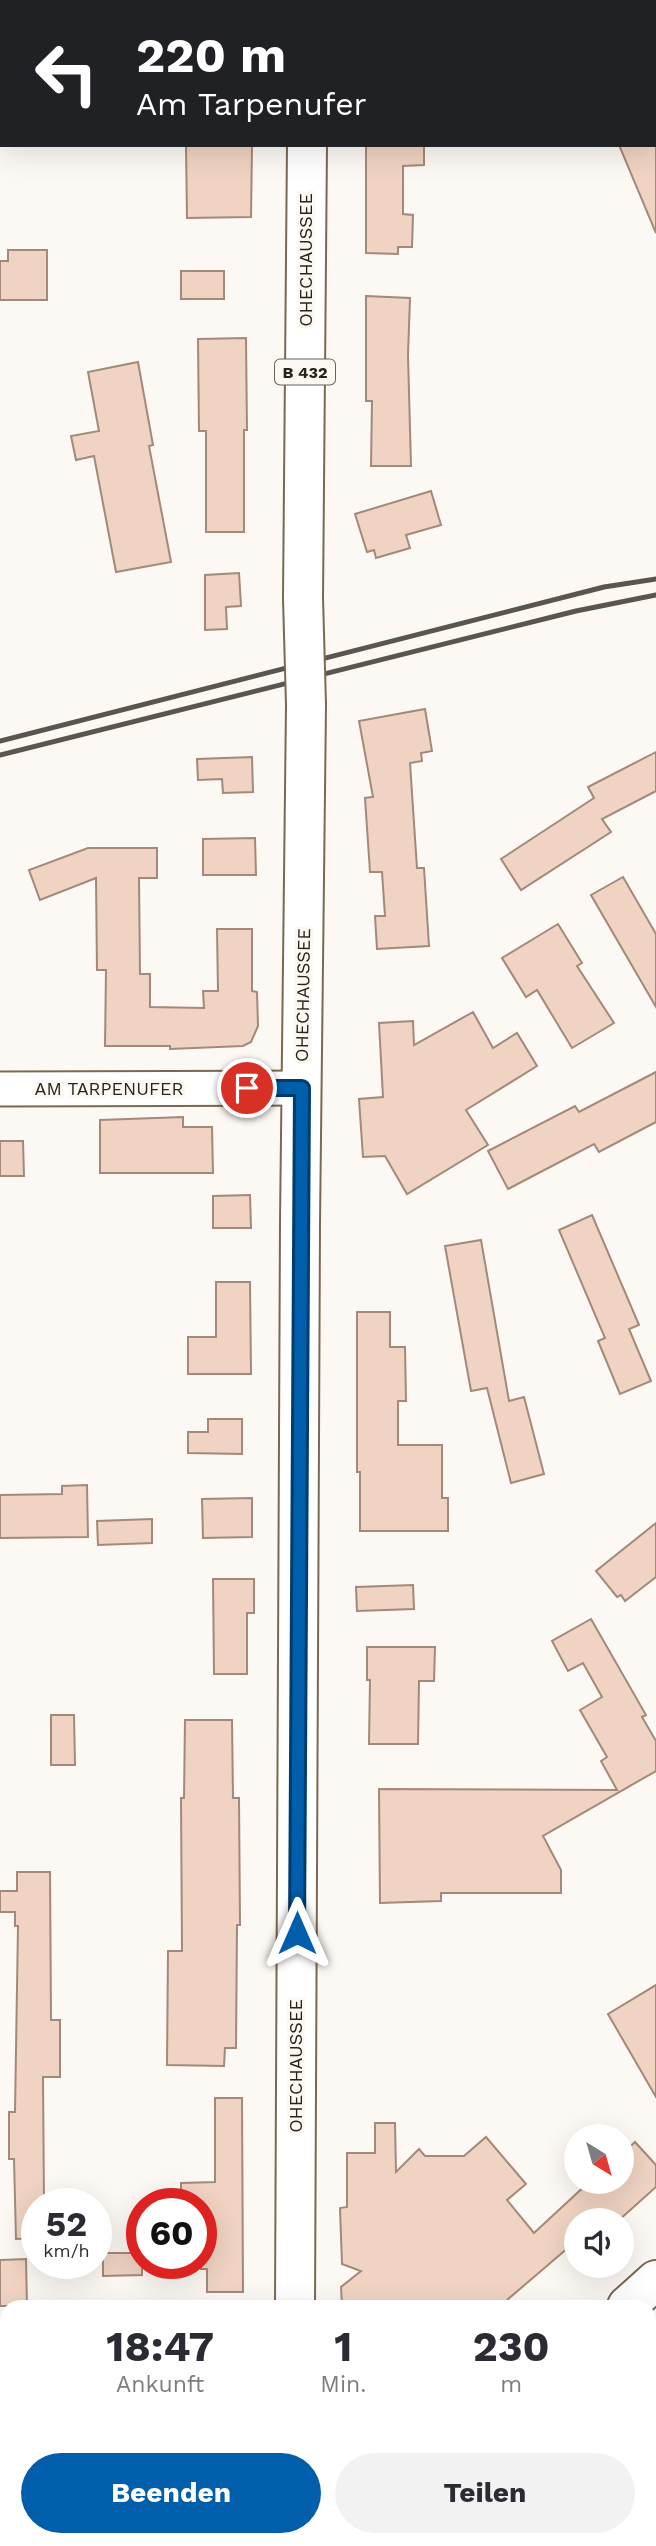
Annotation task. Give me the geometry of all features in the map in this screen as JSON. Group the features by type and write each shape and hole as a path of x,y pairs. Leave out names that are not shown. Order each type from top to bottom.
{"main road":[{"name":"OHECHAUSSEE","path":"295,2300 299,1237 306,705 303,598 307,147"},
{"path":"634,2300 656,2280"}],"street":[{"name":"AM TARPENUFER","path":"0,1089 302,1088"}],"building":[{"path":"186,147 252,147 251,217 187,218"},
{"path":"366,147 424,147 424,165 403,166 403,214 413,215 412,247 398,247 398,254 366,253"},
{"path":"620,147 656,147 656,233"},
{"path":"8,250 47,250 47,300 0,300 0,261 8,261"},
{"path":"181,271 224,271 224,299 181,299"},
{"path":"366,296 410,298 408,355 411,466 371,466 372,401 366,401"},
{"path":"246,338 244,532 206,532 206,431 199,431 198,339"},
{"path":"138,362 153,445 149,446 171,562 116,572 94,456 76,460 71,436 99,431 88,372"},
{"path":"431,491 441,525 406,535 410,548 376,558 374,550 367,552 355,514"},
{"path":"239,573 241,606 226,607 227,629 205,630 205,575"},
{"path":"425,709 432,751 421,753 422,761 410,763 417,868 424,868 429,946 377,949 375,916 385,916 382,872 370,872 365,798 373,797 359,721"},
{"path":"656,752 656,791 602,819 611,832 521,890 501,859 594,798 588,787"},
{"path":"252,757 253,792 223,793 222,779 198,780 197,759"},
{"path":"255,838 256,875 203,875 203,839"},
{"path":"88,848 157,848 157,878 139,878 140,974 150,974 150,1007 204,1008 203,991 218,991 217,929 252,929 252,991 257,992 258,1026 251,1042 243,1046 170,1049 170,1046 105,1046 106,970 97,970 96,878 40,900 29,870"},
{"path":"623,877 656,934 656,1007 591,895"},
{"path":"558,924 582,963 577,966 614,1023 572,1048 537,990 526,997 502,958"},
{"path":"473,1012 493,1048 517,1033 537,1066 466,1110 488,1145 407,1194 385,1156 363,1157 359,1099 383,1097 379,1023 413,1021 414,1045"},
{"path":"656,1072 656,1122 599,1152 594,1144 508,1189 488,1151 575,1106 579,1112"},
{"path":"183,1117 183,1127 212,1127 213,1173 100,1173 100,1120"},
{"path":"0,1141 23,1141 24,1176 0,1176"},
{"path":"250,1195 251,1228 213,1228 213,1196"},
{"path":"592,1215 639,1325 629,1329 651,1381 620,1394 598,1341 605,1338 559,1230"},
{"path":"481,1240 509,1401 524,1397 544,1474 511,1483 487,1388 471,1391 445,1246"},
{"path":"216,1282 250,1282 251,1374 188,1374 188,1337 216,1337"},
{"path":"357,1312 390,1312 390,1347 405,1347 406,1401 398,1401 398,1445 442,1445 442,1498 448,1498 448,1531 360,1531 360,1472 357,1472"},
{"path":"208,1419 242,1419 242,1454 188,1453 188,1432 208,1432"},
{"path":"87,1485 88,1537 0,1538 0,1495 62,1494 62,1486"},
{"path":"252,1498 252,1537 203,1538 202,1499"},
{"path":"152,1519 152,1543 98,1545 97,1521"},
{"path":"656,1523 656,1577 625,1601 621,1595 617,1597 596,1571"},
{"path":"213,1579 254,1579 254,1613 247,1613 247,1674 214,1674"},
{"path":"413,1585 414,1609 357,1611 356,1587"},
{"path":"591,1619 646,1715 642,1717 656,1741 656,1771 543,1836 561,1870 561,1893 441,1893 441,1901 380,1903 379,1789 617,1790 601,1761 607,1757 580,1710 602,1697 583,1663 568,1671 552,1641"},
{"path":"367,1647 435,1647 434,1681 419,1681 418,1744 369,1744 370,1680 367,1680"},
{"path":"51,1715 74,1715 75,1765 51,1765"},
{"path":"185,1720 232,1720 233,1798 239,1798 240,1925 237,1925 236,2048 225,2048 224,2066 167,2065 168,1951 182,1951 181,1798 184,1798"},
{"path":"17,1872 50,1872 51,2020 60,2020 60,2077 43,2077 44,2188 21,2188 21,2239 16,2239 14,2159 9,2159 9,2112 15,2112 18,1926 15,1926 15,1912 0,1912 0,1891 17,1891"},
{"path":"656,1985 656,2097 608,2014"},
{"path":"215,2098 242,2098 243,2292 207,2292 207,2279 217,2279 217,2188 181,2188 181,2183 215,2182"},
{"path":"375,2123 395,2123 396,2172 419,2149 425,2156 464,2156 486,2137 526,2184 507,2200 534,2233 576,2194 634,2194 635,2142 656,2165 656,2187 633,2208 564,2208 564,2251 507,2300 342,2300 341,2287 361,2271 342,2264 340,2208 347,2207 347,2153 375,2153"},
{"path":"112,2253 126,2253 126,2275 112,2276"},
{"path":"21,2259 21,2279 26,2279 27,2300 0,2300 0,2260"}],"railway":[{"path":"0,741 604,587 656,579"},
{"path":"0,755 576,611 656,595"}],"route":[{"path":"247,1088 302,1088 297,1933"}]}
